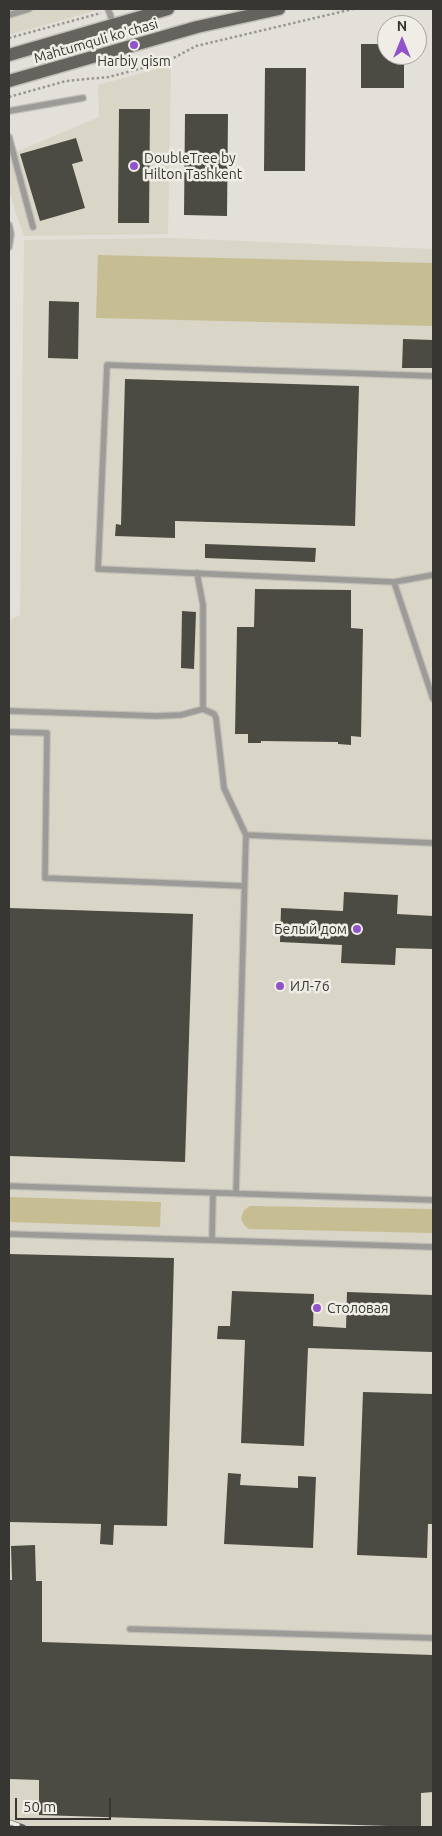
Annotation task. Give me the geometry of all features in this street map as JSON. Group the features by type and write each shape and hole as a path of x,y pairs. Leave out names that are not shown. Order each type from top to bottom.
{"main road":[{"name":"Mahtumquli ko'chasi","path":"9,55 168,9"},
{"name":"Mahtumquli ko'chasi","path":"9,81 197,27 279,9"}],"lane":[{"path":"9,14 29,9"},
{"path":"109,10 114,25"},
{"path":"9,111 83,98"},
{"path":"9,137 33,227"},
{"path":"9,225 12,234 9,247"},
{"path":"433,376 107,365 98,569 394,582 433,575"},
{"path":"197,573 203,605 203,708"},
{"path":"394,582 433,699"},
{"path":"9,711 156,716 181,714 203,708 214,714 216,718 224,788 246,835 236,1194"},
{"path":"9,732 47,733 45,878 244,886"},
{"path":"246,835 433,843"},
{"path":"9,1186 433,1200"},
{"path":"212,1240 213,1193"},
{"path":"9,1234 433,1247"},
{"path":"130,1629 433,1638"}],"path":[{"path":"9,97 66,81 110,77 168,60 196,46 353,9"},
{"path":"9,38 109,10"}],"shaded area":[{"path":"9,9 102,9 9,35"},
{"path":"171,65 168,234 24,236 9,190 9,155 99,117 98,85"},
{"path":"171,238 433,249 433,1827 9,1827 9,620 20,615 24,240"},
{"path":"98,255 433,263 433,326 96,318"},
{"path":"9,1197 161,1202 160,1227 9,1222"},
{"path":"250,1206 433,1209 433,1233 249,1229 244,1225 241,1218 244,1210"}],"building":[{"path":"361,44 377,44 377,65 404,65 404,88 361,88"},
{"path":"265,68 306,68 305,171 264,171"},
{"name":"DoubleTree by Hilton Tashkent","path":"119,109 150,109 149,223 118,223"},
{"path":"185,114 228,114 227,216 184,215"},
{"path":"76,138 83,161 72,164 85,208 40,221 20,154"},
{"path":"49,301 79,302 78,359 48,358"},
{"path":"403,339 433,340 432,368 402,368"},
{"path":"125,379 359,386 355,526 175,521 175,538 115,536 116,524 121,525"},
{"path":"205,544 316,548 315,562 205,558"},
{"path":"255,589 351,590 351,628 363,629 361,737 351,736 351,745 338,744 338,742 261,741 261,743 248,743 248,734 235,734 237,627 254,627"},
{"path":"182,611 196,612 194,669 181,668"},
{"name":"Белый дом","path":"344,892 398,895 397,914 433,916 433,949 396,948 395,965 341,963 342,945 280,942 281,908 343,911"},
{"path":"9,908 193,914 185,1162 9,1156"},
{"path":"9,1254 174,1258 167,1526 114,1525 113,1545 100,1544 101,1524 9,1522"},
{"path":"232,1291 314,1294 313,1326 346,1328 347,1292 433,1295 433,1352 308,1348 304,1446 241,1443 245,1340 217,1339 218,1326 230,1326"},
{"path":"363,1392 433,1394 433,1524 428,1524 427,1558 357,1555"},
{"path":"228,1473 241,1474 240,1485 298,1488 298,1476 316,1477 313,1548 224,1544"},
{"path":"35,1545 36,1581 42,1581 42,1642 433,1655 433,1792 421,1793 421,1827 39,1815 39,1780 9,1779 9,1580 12,1580 11,1546"}],"railway":[{"path":"9,1822 23,1827"}],"place":[{"name":"Harbiy qism","path":"134,45"},
{"name":"DoubleTree by Hilton Tashkent","path":"134,166"},
{"name":"Белый дом","path":"357,929"},
{"name":"ИЛ-76","path":"280,986"},
{"name":"Столовая","path":"317,1308"}]}
